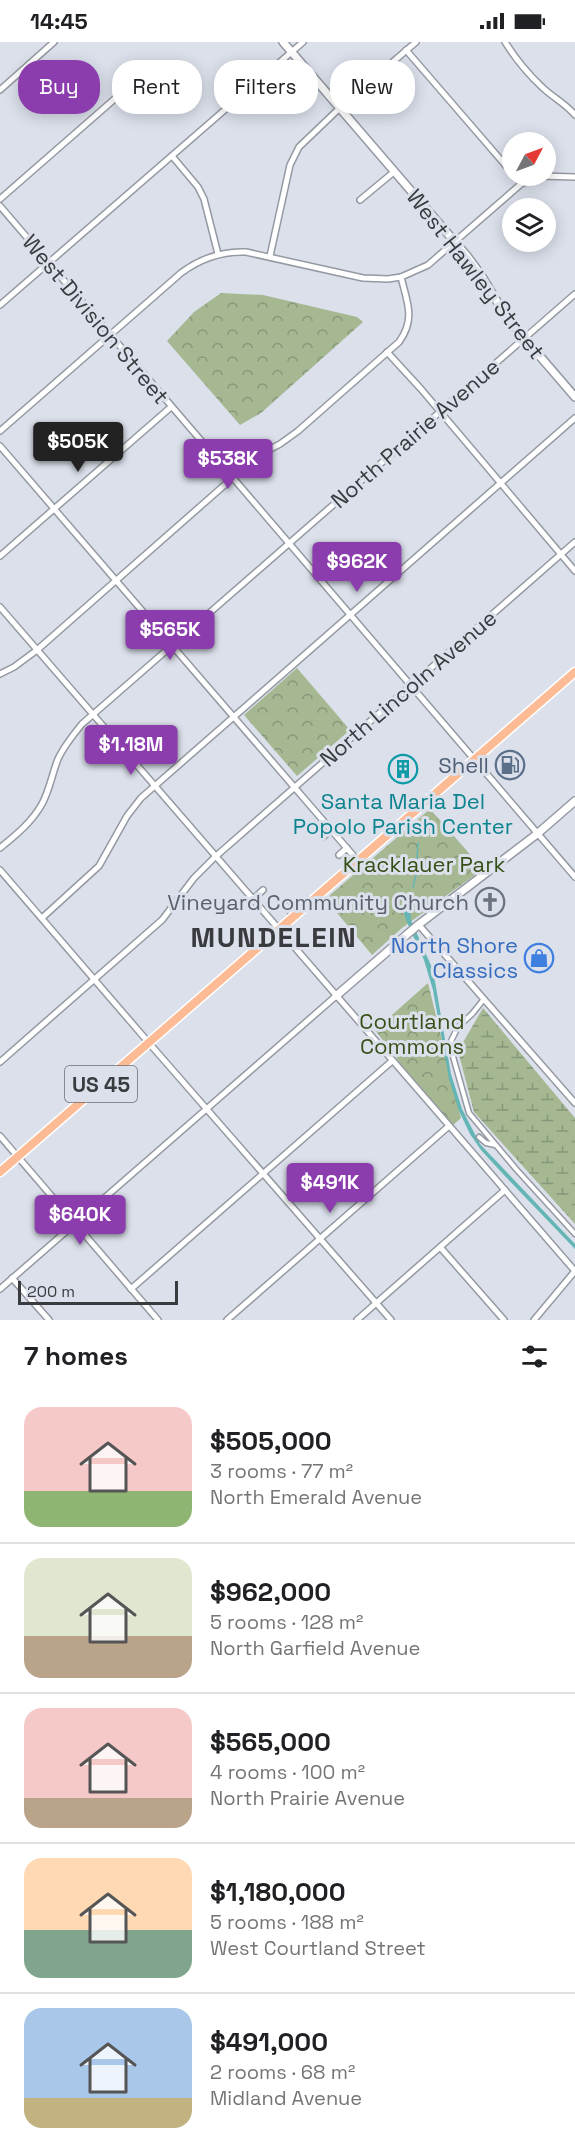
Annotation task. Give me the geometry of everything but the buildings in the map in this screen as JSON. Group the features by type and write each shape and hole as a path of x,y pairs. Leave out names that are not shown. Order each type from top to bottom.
{"main road":[{"name":"US 45","path":"0,1172 575,672"}],"street":[{"path":"0,90 54,42"},
{"name":"West Hawley Street","path":"283,42 330,97"},
{"path":"0,305 303,42"},
{"path":"395,60 416,42"},
{"path":"506,42 539,85 575,114"},
{"path":"406,50 502,161"},
{"path":"0,199 112,101"},
{"path":"270,256 290,165 299,147 334,114"},
{"name":"West Hawley Street","path":"344,114 456,242 476,267 507,318 575,397"},
{"path":"172,156 198,187 204,199 218,254"},
{"path":"360,200 395,171"},
{"path":"556,177 575,177"},
{"path":"0,431 191,265 218,254 246,252 363,278 401,277 428,266 519,186"},
{"name":"West Division Street","path":"0,206 575,877"},
{"path":"0,674 37,650 228,482 249,460 280,444 298,431 399,342 406,333 410,313 401,277"},
{"name":"North Prairie Avenue","path":"0,848 21,831 37,812 48,791 58,759 75,732 574,296"},
{"path":"387,352 575,571"},
{"path":"0,556 171,407"},
{"path":"42,918 99,866 127,816 141,798 575,418"},
{"path":"0,446 358,861"},
{"name":"North Lincoln Avenue","path":"0,1062 162,920 194,878 215,857 575,543"},
{"path":"0,607 575,1271 534,1320"},
{"path":"0,1289 407,934 537,834 575,801"},
{"path":"323,837 331,830"},
{"path":"339,855 347,848"},
{"path":"0,870 391,1320"},
{"path":"252,900 263,890"},
{"path":"285,905 294,916"},
{"path":"418,925 575,1103"},
{"path":"483,999 458,1027 451,1041 452,1053 469,1113 575,1234"},
{"path":"131,1289 392,1061"},
{"path":"227,1320 448,1126"},
{"path":"0,1136 158,1320"},
{"path":"479,1137 486,1143 496,1145"},
{"path":"357,1320 505,1190"},
{"path":"440,1247 504,1320"},
{"path":"12,1278 49,1320"}],"green space":[{"path":"221,293 263,295 357,317 363,322 261,413 240,425 167,341 194,312"},
{"path":"297,668 350,730 297,776 244,715"},
{"name":"Kracklauer Park","path":"430,809 483,869 402,928 372,955 333,908 330,895"},
{"name":"Courtland Commons","path":"428,983 461,1118 450,1128 375,1030"},
{"path":"483,1008 575,1118 575,1224 474,1112 458,1051"}],"shaded area":[{"path":"405,903 410,904 411,920 433,970 451,1074 462,1109 480,1144 575,1244 575,1249 481,1150 470,1134 459,1111 449,1079 433,990 424,960 406,920 403,910"}],"waterway":[{"path":"413,887 418,843"}],"place":[{"name":"Shell","path":"510,765"},
{"name":"Santa Maria Del Popolo Parish Center","path":"403,769"},
{"name":"Vineyard Community Church","path":"490,902"},
{"name":"North Shore Classics","path":"539,958"}],"district":[{"name":"MUNDELEIN","path":"274,937"}]}
